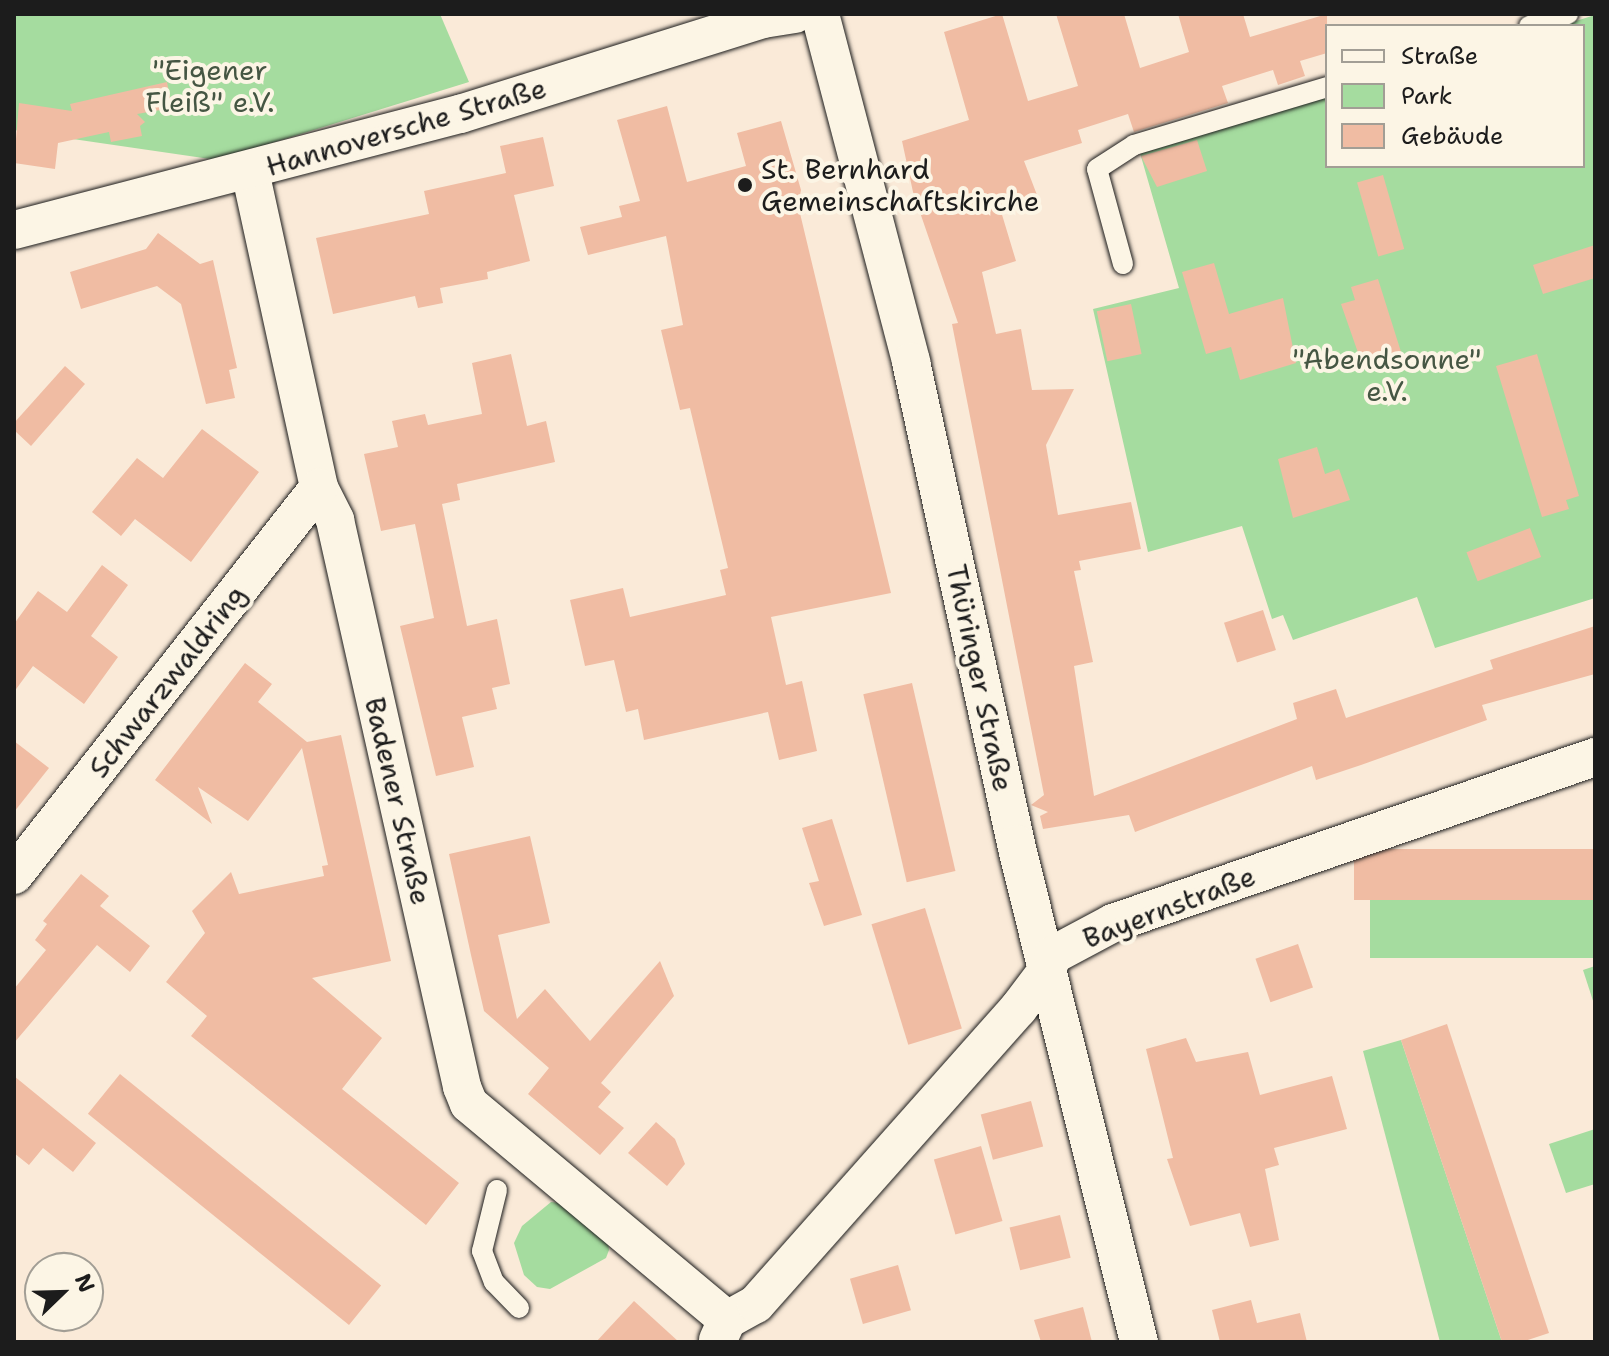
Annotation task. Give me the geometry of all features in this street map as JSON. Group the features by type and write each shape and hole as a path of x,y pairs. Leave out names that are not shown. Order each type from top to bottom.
{"street":[{"name":"Hannoversche Straße","path":"14,230 460,114 763,19 795,14"},
{"name":"Thüringer Straße","path":"820,14 911,362 1046,972 1139,1342"},
{"name":"Badener Straße","path":"250,171 319,488 335,520 469,1104 722,1331"},
{"name":"Schwarzwaldring","path":"14,875 319,488"},
{"name":"Bayernstraße","path":"722,1331 756,1304 1046,972 1053,955 1113,923 1595,757"}],"lane":[{"path":"1536,24 1568,14"},
{"path":"1123,264 1097,169 1134,145 1325,88"},
{"path":"497,1190 482,1251 494,1282 519,1308"}],"green space":[{"name":"\"Eigener Fleiß\" e.V.","path":"14,14 440,14 469,82 217,160 59,137 14,130"},
{"name":"\"Abendsonne\" e.V.","path":"1595,15 1595,598 1435,648 1417,597 1293,640 1283,615 1272,619 1242,526 1148,552 1093,309 1179,288 1140,153 1325,98 1325,168 1585,168 1585,24 1566,24"},
{"path":"1370,900 1595,900 1595,958 1370,958"},
{"path":"1595,966 1595,1007 1583,970"},
{"path":"1401,1040 1502,1342 1440,1342 1363,1051"},
{"path":"1595,1129 1595,1184 1566,1193 1549,1144"},
{"path":"551,1202 560,1203 608,1243 609,1250 606,1258 550,1289 537,1287 524,1275 514,1243 522,1226"}],"building":[{"path":"1002,14 1028,101 1078,86 1056,14 1124,14 1140,68 1189,52 1178,14 1243,14 1250,37 1327,14 1325,54 1300,61 1305,76 1278,85 1273,70 1222,86 1228,103 1134,132 1128,114 1078,130 1082,143 1024,161 1037,195 1000,208 1016,261 982,272 996,334 1021,329 1032,390 1074,389 1046,445 1058,515 1131,502 1141,549 1079,561 1081,570 1074,571 1093,662 1074,666 1094,796 1297,719 1293,703 1336,689 1346,718 1493,669 1490,660 1595,626 1595,674 1482,705 1487,720 1361,765 1316,780 1312,766 1135,832 1129,815 1043,829 1040,816 1048,812 1031,805 1044,795 952,324 958,323 913,192 902,141 969,120 944,32"},
{"path":"167,82 172,108 137,114 145,122 140,126 142,136 111,142 109,132 58,143 55,169 14,163 19,103 72,111 70,104"},
{"path":"667,106 687,182 746,166 737,133 781,121 801,190 798,205 891,593 771,617 786,685 802,681 817,751 779,760 768,712 644,740 638,709 626,712 614,660 585,666 570,600 623,588 630,617 726,595 720,570 728,568 690,408 680,410 661,330 683,325 666,236 588,255 580,227 622,217 619,206 640,201 617,120"},
{"path":"543,137 554,186 514,195 530,261 487,272 488,279 440,288 443,303 418,308 415,296 333,314 316,238 429,214 424,191 506,173 500,146"},
{"path":"1197,140 1207,171 1157,187 1141,156"},
{"path":"1383,175 1404,249 1378,256 1357,182"},
{"path":"158,233 200,264 213,260 237,368 229,370 235,398 206,404 181,304 157,286 81,309 70,272 146,249"},
{"path":"1595,245 1595,278 1543,294 1533,265"},
{"path":"1214,263 1229,314 1283,298 1296,363 1240,380 1231,347 1206,354 1182,272"},
{"path":"1378,279 1402,355 1363,367 1341,304 1355,300 1351,287"},
{"path":"1131,304 1142,354 1107,361 1097,311"},
{"path":"511,354 527,426 546,421 555,462 457,484 460,500 442,504 467,626 497,619 510,684 492,688 497,709 462,717 474,767 436,776 400,626 434,618 415,524 381,531 364,454 398,447 392,421 425,414 428,425 482,414 472,363"},
{"path":"1537,354 1579,496 1566,500 1569,509 1542,517 1496,366"},
{"path":"65,366 85,384 31,446 14,430 14,423"},
{"path":"202,429 259,472 191,562 135,519 121,536 92,512 137,458 163,478"},
{"path":"1317,447 1325,474 1339,469 1350,500 1293,518 1278,459"},
{"path":"1530,528 1541,557 1478,581 1467,552"},
{"path":"102,565 128,585 91,636 118,657 84,704 33,666 14,692 14,624 38,591 67,612"},
{"path":"1263,610 1276,650 1237,663 1224,623"},
{"path":"245,663 272,684 258,702 307,742 341,735 391,961 312,978 382,1038 342,1089 459,1183 426,1225 191,1036 207,1016 166,982 205,933 192,911 231,872 239,894 324,876 322,866 328,865 302,748 248,821 198,787 212,824 155,780"},
{"path":"912,683 955,871 907,882 863,694"},
{"path":"14,741 49,768 14,812"},
{"path":"832,819 862,915 824,926 809,883 819,881 802,828"},
{"path":"530,836 550,923 498,935 517,1019 545,989 590,1041 660,961 674,996 601,1083 611,1092 598,1107 624,1128 600,1155 528,1094 549,1068 484,1011 471,955 449,854"},
{"path":"1354,849 1595,849 1595,900 1354,900"},
{"path":"81,874 109,896 100,906 150,946 130,972 97,945 14,1043 14,989 46,950 35,940 47,924 43,921"},
{"path":"925,908 962,1028 908,1045 871,924"},
{"path":"1298,944 1313,987 1270,1002 1255,959"},
{"path":"1447,1024 1549,1333 1522,1342 1502,1342 1401,1040"},
{"path":"1186,1038 1196,1062 1248,1052 1260,1095 1332,1076 1347,1129 1274,1148 1279,1165 1265,1169 1279,1240 1250,1247 1240,1213 1190,1226 1167,1159 1173,1158 1146,1049"},
{"path":"120,1074 381,1285 349,1325 88,1114"},
{"path":"14,1076 96,1143 73,1172 43,1148 29,1165 14,1153"},
{"path":"1031,1101 1043,1146 993,1160 981,1114"},
{"path":"656,1122 675,1139 685,1164 667,1186 628,1153"},
{"path":"981,1146 1002,1221 955,1234 934,1160"},
{"path":"1060,1215 1071,1258 1020,1270 1010,1228"},
{"path":"898,1265 911,1310 863,1324 850,1279"},
{"path":"1251,1300 1257,1323 1300,1313 1307,1342 1220,1342 1212,1310"},
{"path":"634,1301 679,1342 596,1342"},
{"path":"1083,1307 1092,1342 1041,1342 1034,1320"}],"place":[{"name":"St. Bernhard Gemeinschaftskirche","path":"745,185"}]}
